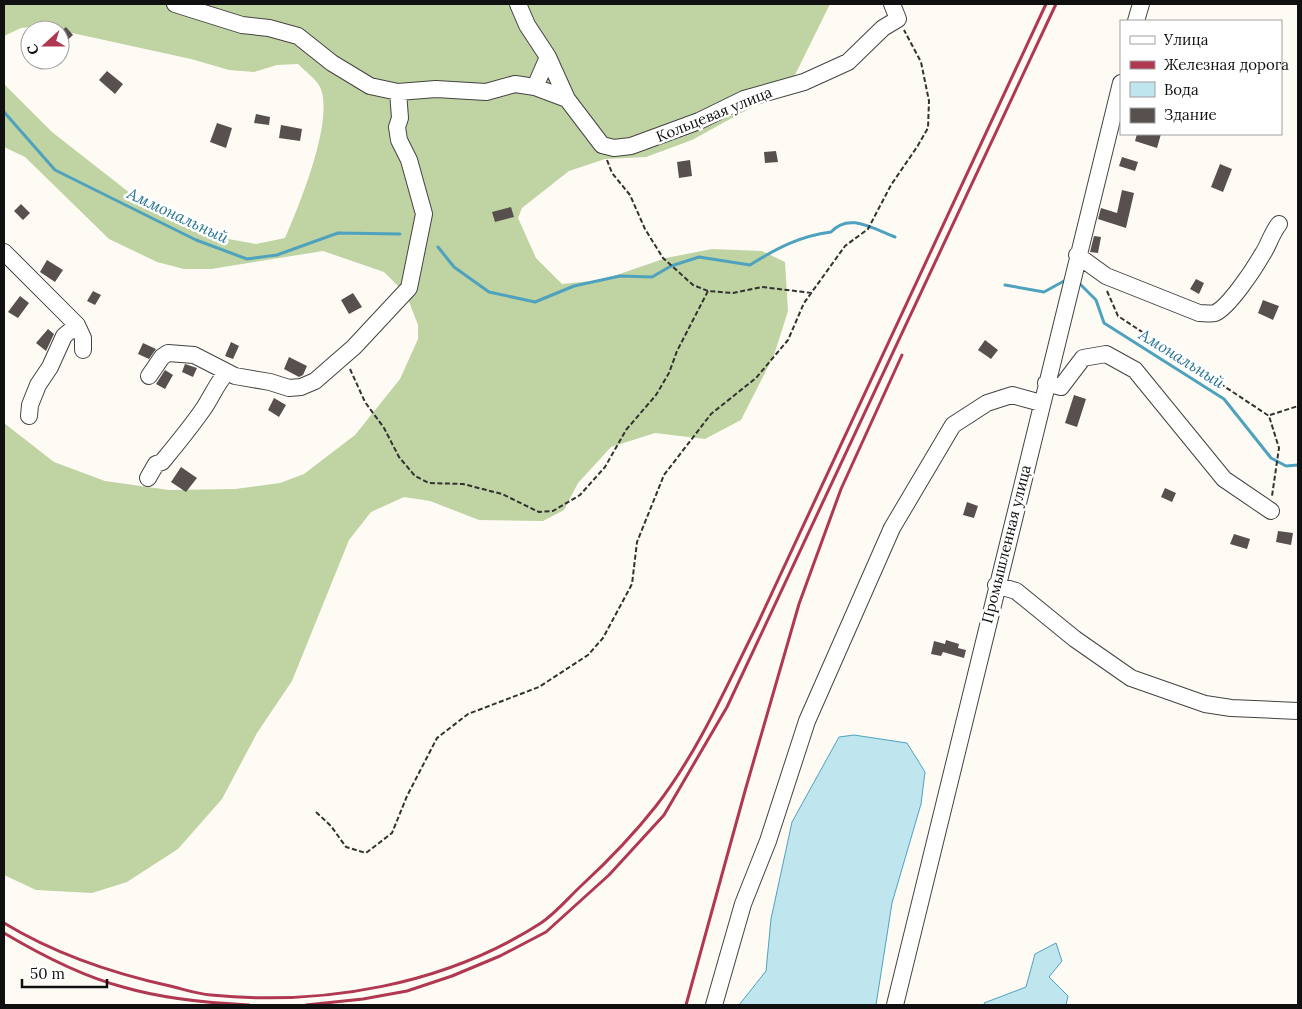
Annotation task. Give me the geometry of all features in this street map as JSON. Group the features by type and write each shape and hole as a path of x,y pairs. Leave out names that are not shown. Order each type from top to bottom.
{"street":[{"path":"175,4 242,25 269,28 298,36 332,63 370,86 398,92 436,89 486,92 515,84 535,87 568,99"},
{"path":"518,4 527,25 548,57 568,99 602,145"},
{"path":"892,4 898,19"},
{"path":"1136,20 1141,4"},
{"name":"Кольцевая улица","path":"602,145 614,148 638,144 699,121 744,99 804,82 848,62 883,28 898,19"},
{"path":"535,87 548,57"},
{"name":"Промышленная улица","path":"895,1005 1077,255 1120,87"},
{"path":"149,376 162,357 168,352 194,355 235,376 270,382 289,388 301,387 315,381 374,327 409,288 424,214 409,160 399,140 396,127 400,118 398,92"},
{"path":"1077,255 1106,276 1199,313 1214,313 1242,285 1263,254 1279,224"},
{"path":"4,252 77,325 83,338 83,350"},
{"path":"29,416 30,405 38,385 50,366 64,336 77,325"},
{"path":"1046,383 1061,387 1083,358 1106,354 1135,370 1224,479 1271,511"},
{"path":"148,478 156,464 162,462 199,416 217,383 227,372"},
{"path":"714,1005 743,904 768,841 807,721 892,528 953,425 987,403 1012,395 1041,403"},
{"path":"996,586 1016,591 1075,639 1131,678 1205,704 1232,708 1298,710"}],"path":[{"path":"316,812 331,826 346,847 366,853 392,833 406,796 437,738 468,714 539,687 588,655 612,623 632,584 637,542 664,475 711,414 756,378 788,340 804,303 845,246 868,229 890,185 928,128 928,101 921,62 898,19"},
{"path":"602,145 612,173 630,195 644,229 663,258 687,280 708,291 733,293 762,287 812,293"},
{"path":"1106,276 1107,292 1118,316 1269,416 1279,448 1273,476"},
{"path":"340,358 349,367 365,402 384,428 398,457 415,476 429,483 463,484 502,494 539,512 553,511 580,495 605,468 626,430 656,395 708,291"},
{"path":"1269,416 1298,406"}],"green space":[{"path":"4,4 830,4 793,79 774,95 692,140 646,157 605,159 569,171 522,208 518,218 536,258 562,284 602,280 666,258 712,249 762,251 785,262 788,311 774,355 741,420 705,439 655,433 611,447 578,483 564,510 543,521 479,520 430,501 404,497 371,512 349,540 292,681 257,733 222,799 178,849 127,882 92,893 36,890 4,875 4,423 54,462 105,481 169,490 235,489 280,483 304,474 355,435 400,379 418,339 418,325 406,294 384,272 323,251 211,269 184,269 157,262 109,239 25,157 4,147 4,84 52,132 144,204 223,238 256,244 285,238 306,185 323,120 323,101 320,87 298,64 277,65 254,72 229,70 191,59 70,33 70,20 20,20 20,28 4,36"}],"water":[{"path":"854,735 907,743 925,772 921,804 892,903 876,1005 739,1005 766,971 771,919 792,822 839,737"},
{"path":"1056,943 1062,961 1049,977 1068,996 1066,1005 985,1005 984,1003 1026,987 1035,954"}],"building":[{"path":"107,71 123,84 115,94 99,80"},
{"path":"256,114 270,117 269,125 254,123"},
{"path":"217,123 232,128 226,148 210,142"},
{"path":"281,125 302,129 300,141 279,138"},
{"path":"1137,135 1161,135 1157,148 1135,141"},
{"path":"776,151 778,162 765,163 764,152"},
{"path":"1122,157 1138,162 1135,171 1119,166"},
{"path":"690,160 692,176 679,178 677,162"},
{"path":"1220,164 1232,169 1223,192 1211,187"},
{"path":"1122,190 1134,193 1126,228 1098,219 1101,208 1117,213"},
{"path":"21,204 30,213 23,220 14,211"},
{"path":"511,207 514,217 495,222 492,212"},
{"path":"1094,236 1101,237 1098,253 1090,252"},
{"path":"47,260 63,270 55,282 40,272"},
{"path":"1196,279 1204,283 1199,294 1190,289"},
{"path":"93,291 101,295 95,305 87,301"},
{"path":"353,293 362,307 349,314 341,300"},
{"path":"20,296 29,303 18,318 8,312"},
{"path":"1263,300 1279,306 1273,320 1258,313"},
{"path":"48,329 54,334 46,351 36,343"},
{"path":"985,340 998,350 991,359 978,350"},
{"path":"231,342 239,346 233,359 225,356"},
{"path":"143,343 156,349 149,359 138,354"},
{"path":"289,357 307,366 303,375 299,377 284,369"},
{"path":"185,364 197,368 193,377 182,372"},
{"path":"165,370 173,375 165,389 156,384"},
{"path":"1074,395 1086,399 1077,427 1065,423"},
{"path":"274,398 286,405 279,417 268,410"},
{"path":"181,467 197,478 186,492 171,482"},
{"path":"1165,488 1176,493 1172,502 1161,497"},
{"path":"967,502 978,506 974,518 963,515"},
{"path":"1278,531 1293,533 1291,545 1276,542"},
{"path":"1234,534 1250,539 1247,549 1230,544"},
{"path":"946,640 959,644 958,648 966,650 964,658 943,652 941,656 931,654 934,641 945,644"}],"waterway":[{"name":"Аммональный","path":"4,112 55,170 196,240 247,259 277,255 338,233 400,234"},
{"name":"Амональный","path":"438,247 454,267 489,292 535,302 574,286 620,276 652,277 671,266 699,257 750,265 789,244 809,236 831,232 838,226 846,223 862,224 895,237"},
{"name":"Амональный","path":"1005,285 1044,292 1064,281"},
{"name":"Амональный","path":"1080,284 1096,300 1104,323 1224,399 1271,458 1286,466 1298,465"}],"railway":[{"path":"4,923 43,944 105,969 195,993 253,998 339,993 382,986 424,976 465,962 504,944 552,915 611,857 648,816 671,785 698,741 757,625 1046,4"},
{"path":"306,1005 363,999 407,991 452,976 500,956 546,932 609,875 664,815 727,707 1056,4"},
{"path":"686,1005 799,604 841,489 902,355"},
{"path":"4,933 62,964 107,982 138,991 170,997 201,1002 249,1005"}]}
